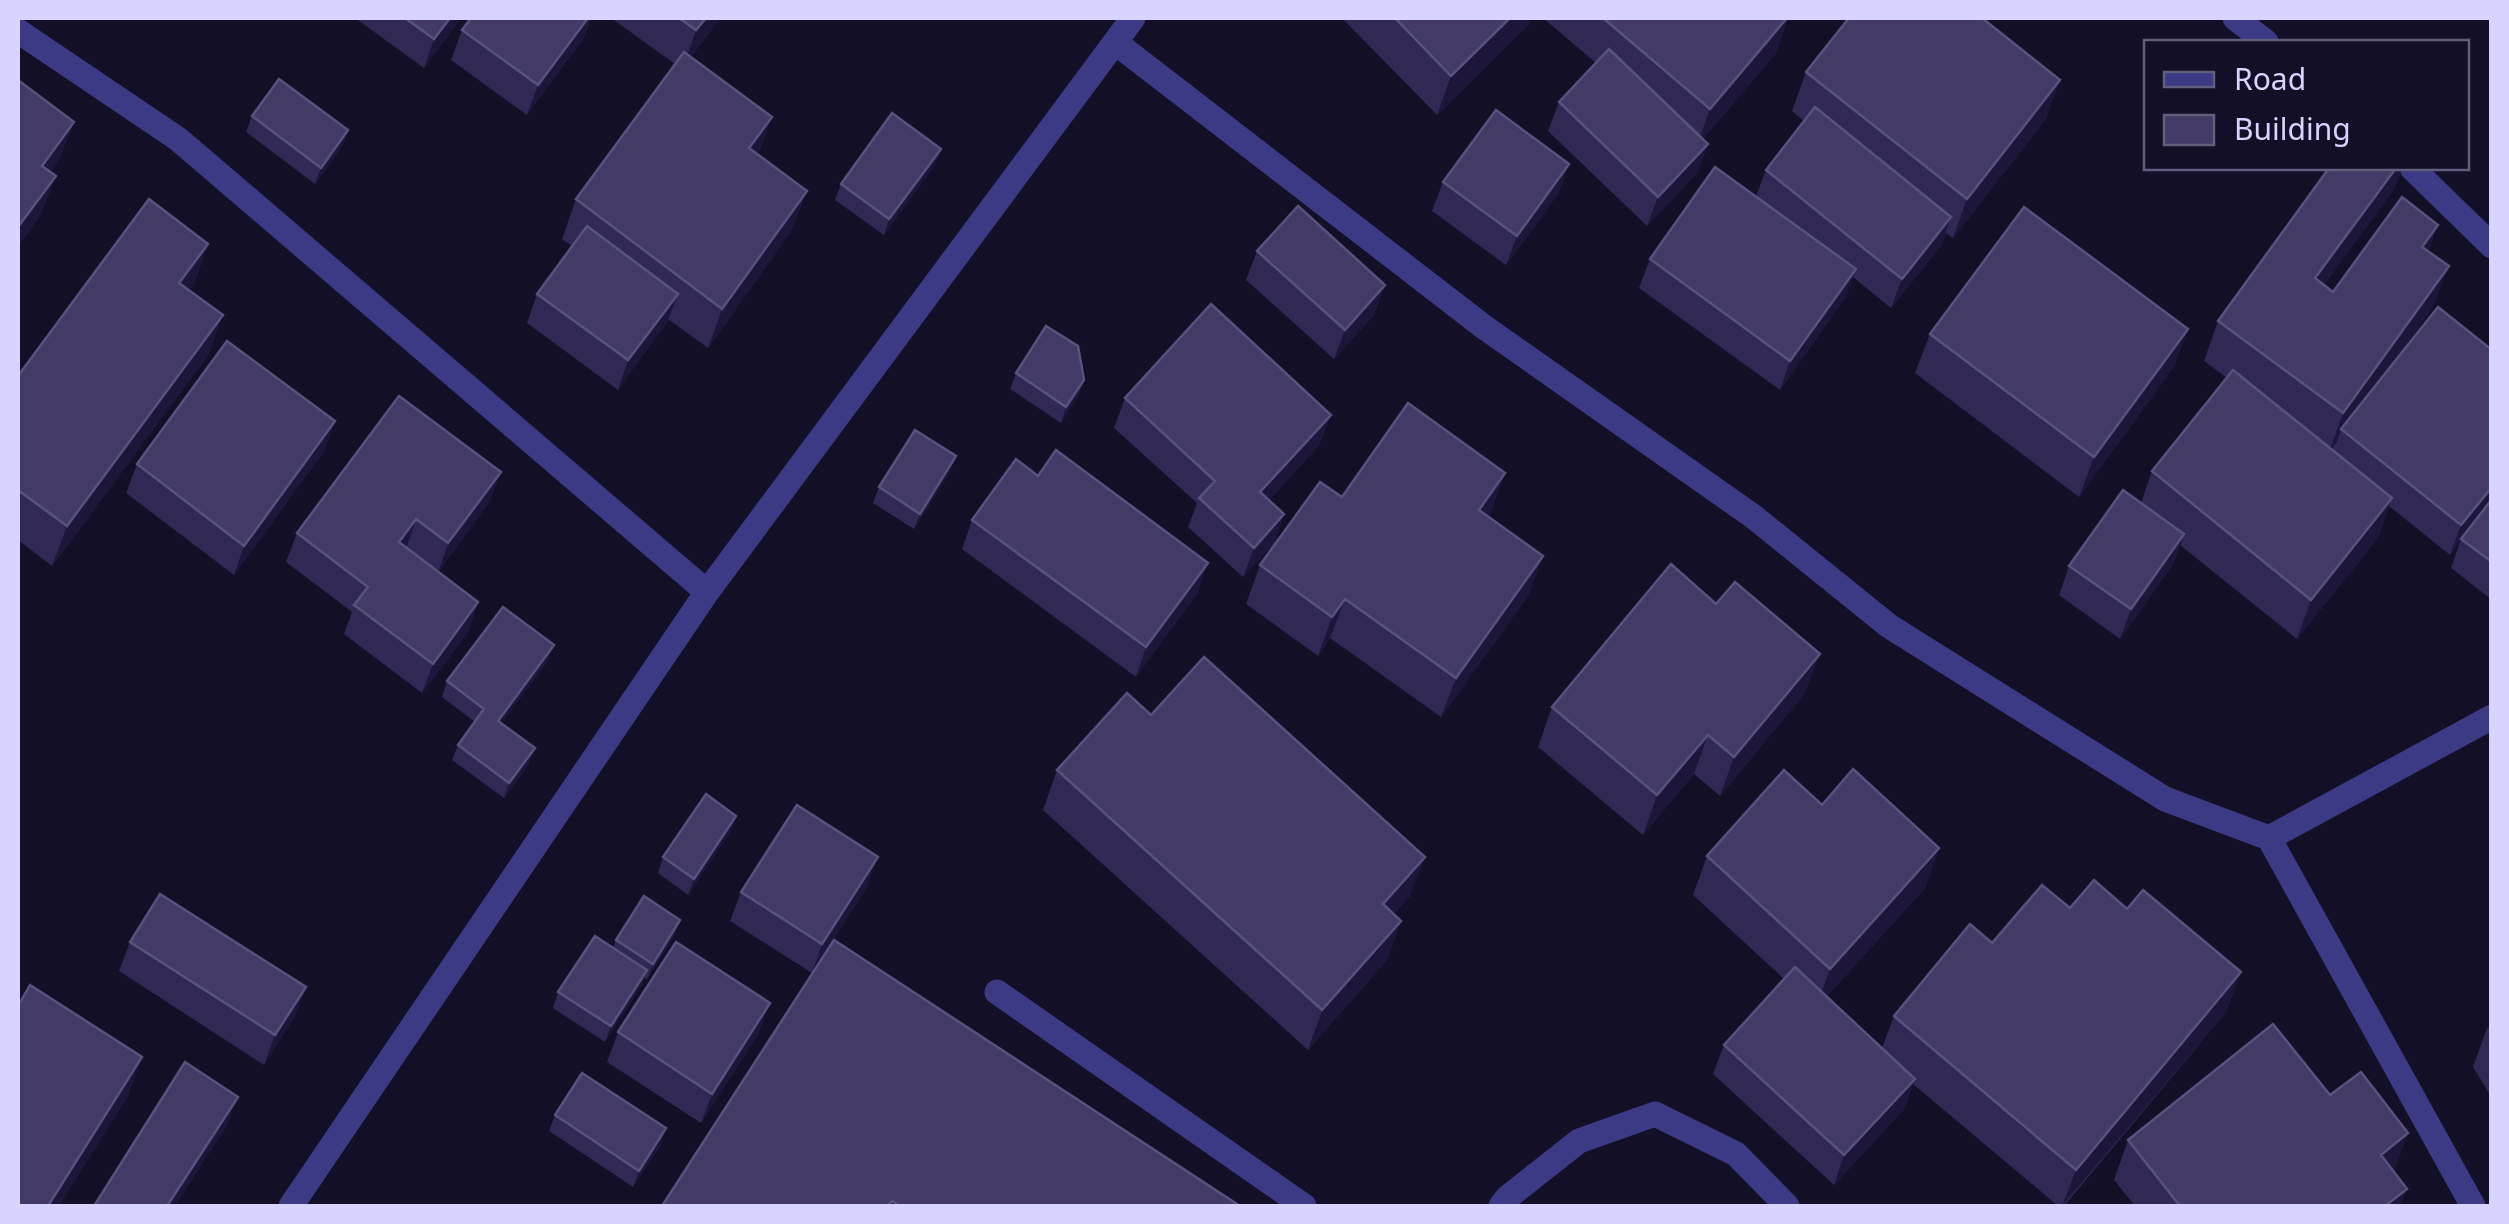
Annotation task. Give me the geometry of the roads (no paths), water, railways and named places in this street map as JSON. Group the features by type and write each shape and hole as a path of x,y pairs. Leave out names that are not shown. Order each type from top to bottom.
{"street":[{"path":"292,1206 707,592 1133,18"},
{"path":"2235,18 2263,40"},
{"path":"18,31 178,139 707,592"},
{"path":"1116,43 1484,327 1754,517 1889,626 2165,799 2269,838 2474,1206"},
{"path":"2414,170 2492,246"},
{"path":"2269,838 2492,717"},
{"path":"997,992 1304,1206"},
{"path":"1502,1206 1508,1197 1579,1141 1655,1114 1736,1154 1786,1206"}]}
